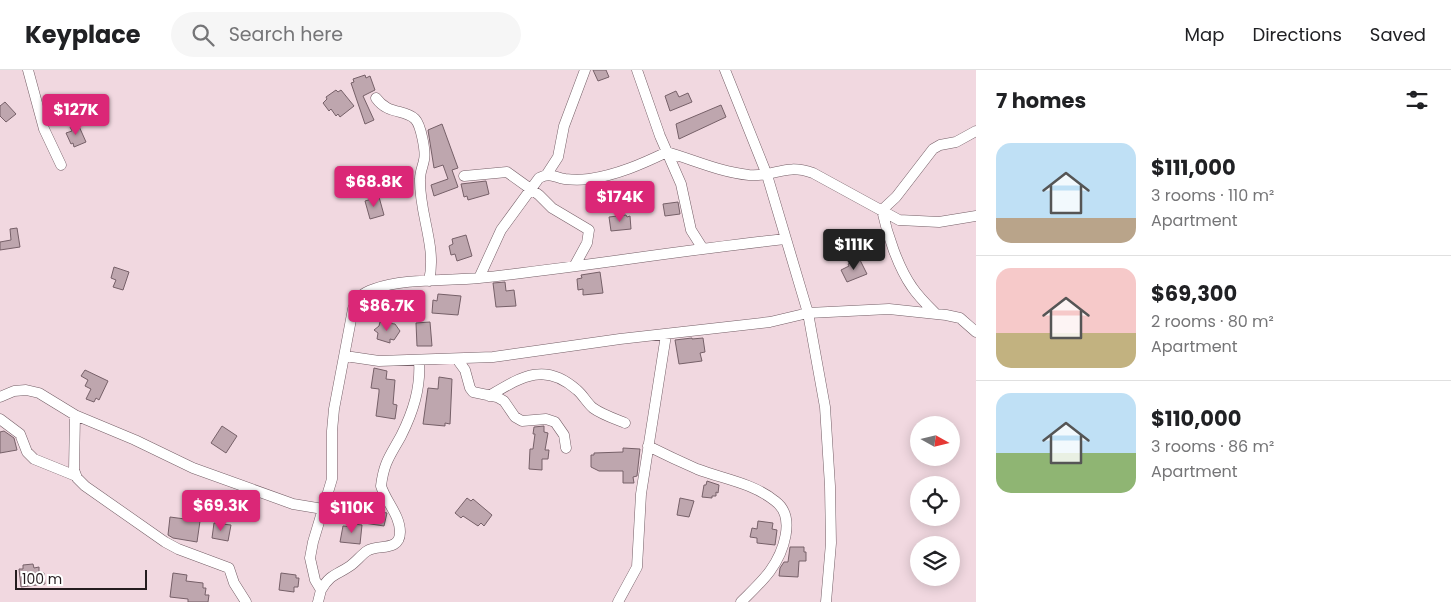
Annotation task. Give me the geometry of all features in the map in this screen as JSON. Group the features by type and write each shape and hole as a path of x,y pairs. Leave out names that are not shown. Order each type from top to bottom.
{"street":[{"path":"28,70 28,76 44,129 61,165"},
{"path":"479,278 501,230 530,188 539,178 547,174 558,157 564,126 586,70"},
{"path":"637,70 667,152 681,184 692,230 703,249"},
{"path":"725,70 778,210 808,313 825,407 830,486 831,543 826,602"},
{"path":"376,98 385,108 416,120 418,125 425,159 420,177 421,200 428,229 432,267 429,281"},
{"path":"882,210 896,197 933,149 940,145 956,142 976,131"},
{"path":"547,174 571,180 608,176 636,167 667,152 725,171 749,175 766,175 786,169 800,168 813,172 899,220 940,222 976,216"},
{"path":"464,176 507,172 530,188 552,208 589,230 588,243 575,265"},
{"path":"882,210 885,225 906,276 912,287 935,314"},
{"path":"321,590 315,580 310,558 332,479 332,431 341,367 345,356 353,309 356,301 362,294 382,287 429,281 479,278 785,239"},
{"path":"345,356 379,361 493,357 770,322 808,313 889,309 960,318 976,332"},
{"path":"618,602 637,567 641,494 666,335"},
{"path":"457,359 465,370 470,388 474,392 504,402 515,417 522,421 546,419 555,422 564,435 566,448"},
{"path":"318,602 326,580 350,566 367,551 392,546 399,538 400,532 396,515 381,486 387,457 401,435 415,403 420,375 419,360"},
{"path":"489,396 518,380 541,372 551,374 577,390 593,408 625,423"},
{"path":"0,398 14,392 26,390 55,401 75,415 136,440 193,468 293,504 323,508"},
{"path":"75,415 76,476"},
{"path":"0,418 20,434 27,452 34,460 76,476 85,486 165,542 178,549 229,568 234,583 246,602"},
{"path":"648,446 697,468 740,482 777,502 783,509 786,531 776,561 759,584 741,602"}],"building":[{"path":"593,70 606,70 609,77 598,81"},
{"path":"365,75 366,78 370,76 375,90 363,96 374,120 365,124 351,83 354,82 353,79"},
{"path":"336,90 338,92 341,90 354,106 340,117 338,114 336,116 331,109 329,111 323,103 327,99 326,97"},
{"path":"676,91 679,97 688,93 692,102 670,111 665,96"},
{"path":"5,102 16,114 6,122 0,116 0,106"},
{"path":"721,105 726,117 679,139 676,124"},
{"path":"78,124 86,142 74,147 66,133 72,131 70,127"},
{"path":"442,124 458,168 452,170 458,187 434,196 431,185 448,179 443,165 434,168 428,130"},
{"path":"486,181 489,194 468,200 467,196 464,197 461,184"},
{"path":"379,197 384,215 370,219 365,201"},
{"path":"678,202 680,214 665,216 663,204"},
{"path":"626,215 627,217 630,216 631,229 611,231 609,217"},
{"path":"17,228 20,247 0,250 0,242 11,240 10,229"},
{"path":"466,235 472,256 457,261 455,254 451,255 449,246 453,244 452,239"},
{"path":"859,258 867,274 847,282 841,270"},
{"path":"114,267 129,272 123,290 113,287 116,280 111,278"},
{"path":"600,272 603,293 583,295 583,289 578,290 577,279 582,278 581,275"},
{"path":"505,282 506,291 514,290 516,306 496,307 493,283"},
{"path":"438,294 461,296 458,315 432,313 433,300 437,301"},
{"path":"380,322 395,324 400,331 394,340 390,339 390,343 377,339 378,333 374,330 379,326"},
{"path":"430,322 432,346 417,346 416,323"},
{"path":"703,338 705,352 700,353 702,361 679,364 675,340"},
{"path":"374,368 387,371 386,379 395,380 393,404 397,405 395,419 376,416 379,389 371,388"},
{"path":"85,370 108,381 99,400 96,398 94,402 86,399 91,389 85,386 88,380 81,376"},
{"path":"439,377 452,379 450,424 445,423 445,426 423,424 428,388 438,389"},
{"path":"222,426 237,436 226,453 211,443"},
{"path":"544,426 544,432 548,433 545,450 549,450 548,459 542,459 542,470 529,469 530,449 533,449 535,434 533,434 534,427"},
{"path":"4,431 14,438 17,450 0,453 0,432"},
{"path":"623,448 640,449 637,476 633,477 634,483 623,483 623,471 599,471 591,467 591,455 594,455 594,453 623,452"},
{"path":"707,481 719,485 718,493 716,492 716,496 712,496 712,498 702,497 704,485 706,485"},
{"path":"467,498 471,501 473,499 492,515 484,526 481,523 478,526 455,513"},
{"path":"680,498 694,501 689,517 677,515"},
{"path":"370,510 387,513 384,526 364,523 366,512"},
{"path":"170,517 200,521 197,542 173,538 168,535"},
{"path":"758,521 773,523 772,529 777,530 775,545 757,543 757,538 750,537 752,528 757,529"},
{"path":"214,523 231,525 228,541 212,538"},
{"path":"354,524 362,525 360,544 340,542 343,526 354,527"},
{"path":"790,547 804,547 804,552 806,552 806,561 799,561 798,577 779,576 780,568 784,562 788,562"},
{"path":"33,564 34,568 39,567 39,574 44,573 45,584 21,587 19,569 23,569 23,565"},
{"path":"173,573 187,575 186,581 203,583 203,588 206,588 205,595 209,595 208,602 188,602 188,599 170,597"},
{"path":"281,573 296,575 296,578 299,578 298,587 294,587 294,592 279,590"}]}
